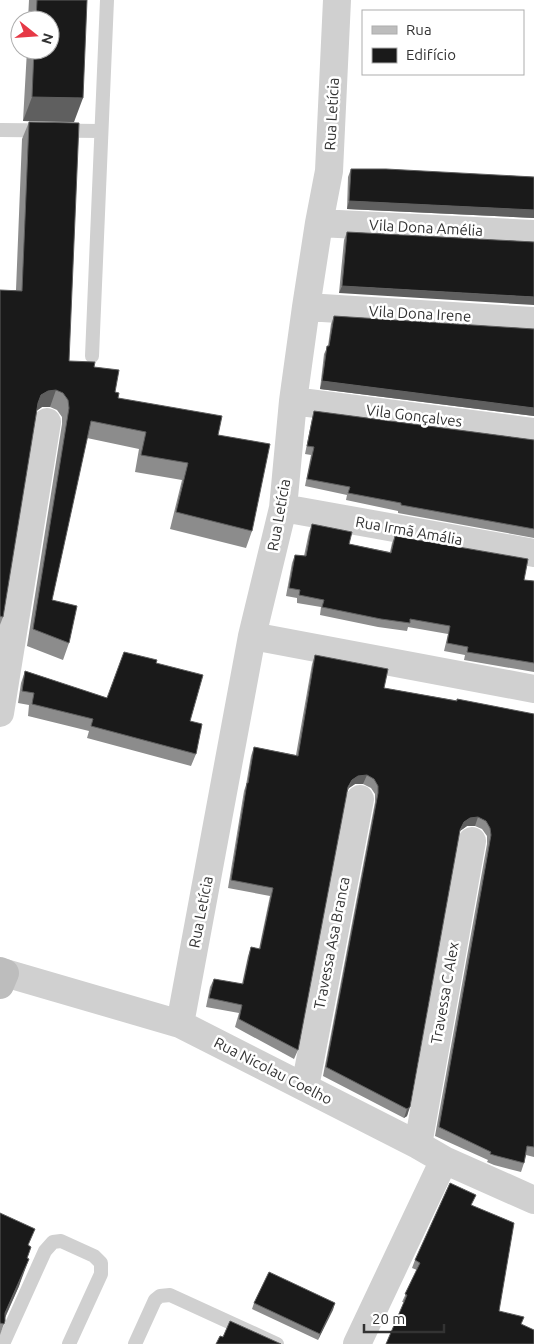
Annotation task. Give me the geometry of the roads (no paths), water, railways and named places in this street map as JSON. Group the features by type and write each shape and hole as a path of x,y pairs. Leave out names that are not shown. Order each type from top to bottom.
{"street":[{"name":"Rua Letícia","path":"180,1024 252,636 283,508 306,307 329,171 337,0"},
{"name":"Vila Dona Amélia","path":"319,223 534,234"},
{"name":"Vila Dona Irene","path":"306,307 534,321"},
{"name":"Vila Gonçalves","path":"294,401 534,432"},
{"path":"0,713 5,654 47,422"},
{"name":"Rua Irmã Amália","path":"283,508 534,553"},
{"path":"252,636 534,689"},
{"name":"Travessa Asa Branca","path":"304,1087 360,799"},
{"name":"Travessa C Alex","path":"418,1145 472,841"},
{"name":"Rua Nicolau Coelho","path":"2,976 180,1024 444,1160 534,1197"},
{"path":"357,1344 444,1160"}],"lane":[{"path":"92,356 107,0"},
{"path":"0,130 101,131"},
{"path":"3,1344 45,1251 53,1242 61,1240 94,1256 101,1263 100,1274 69,1344"},
{"path":"135,1344 155,1300 160,1296 170,1295 277,1344"}]}
